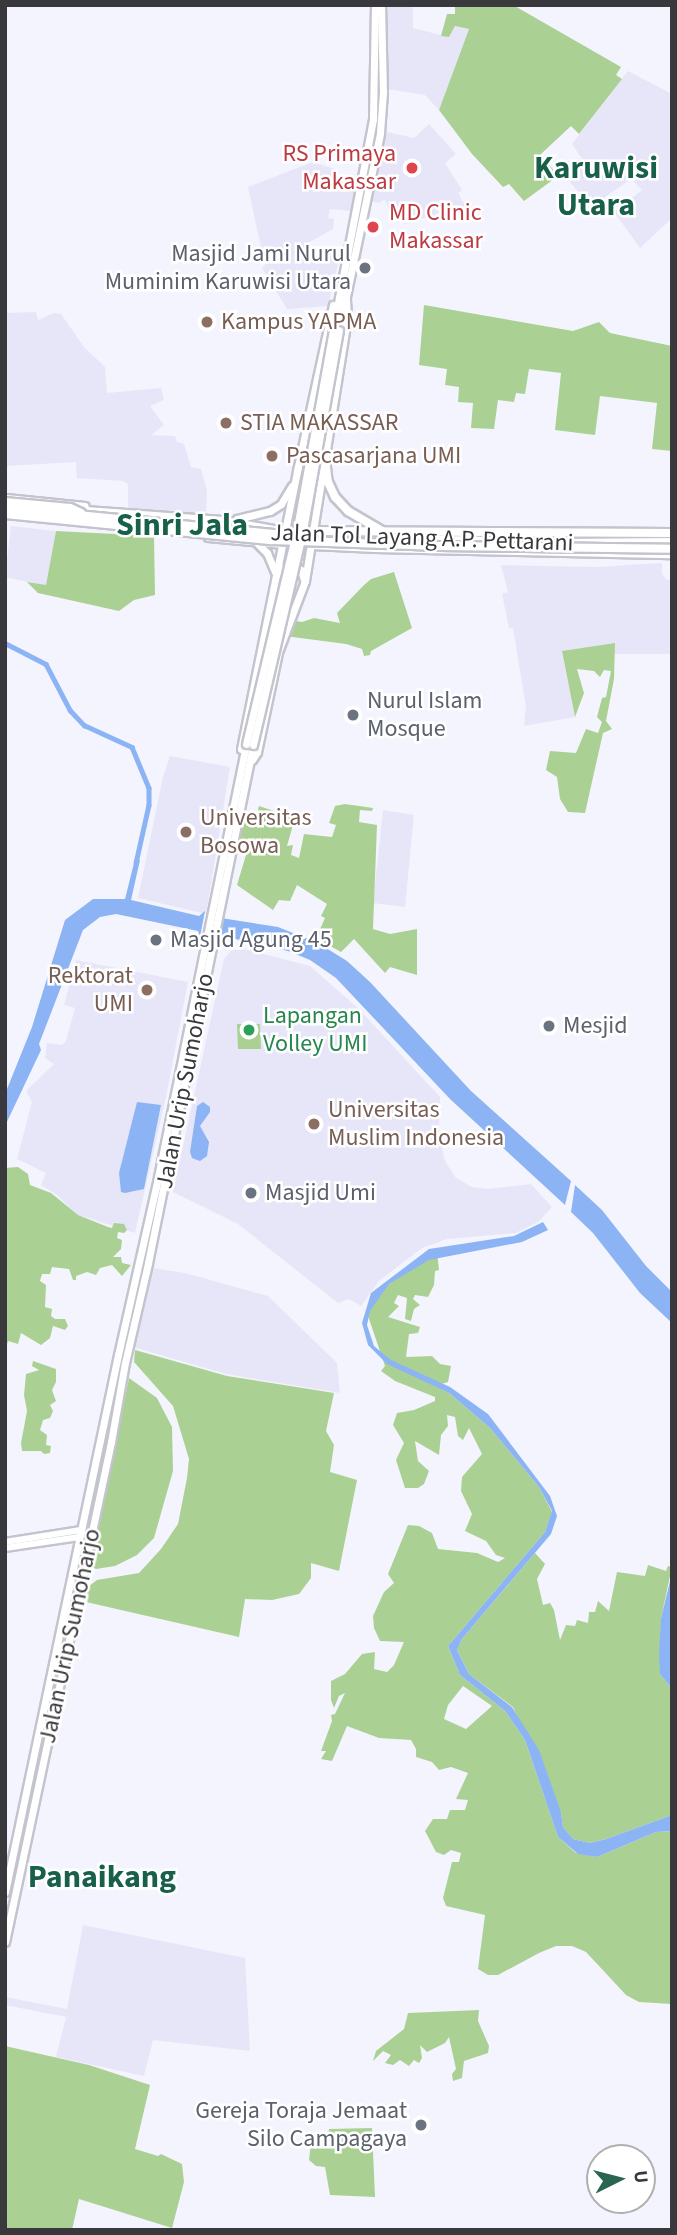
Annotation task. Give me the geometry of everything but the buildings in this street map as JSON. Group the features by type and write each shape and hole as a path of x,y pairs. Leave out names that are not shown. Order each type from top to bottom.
{"highway":[{"path":"375,5 378,63"},
{"path":"378,63 381,5"},
{"name":"Jalan Urip Sumoharjo","path":"5,1942 66,1653 214,913 299,517 372,157 378,63"},
{"path":"342,300 347,318 305,582 284,635 257,752 246,763 240,752 280,545 330,316 342,300"},
{"path":"324,450 328,482 335,497 348,511 387,533"},
{"path":"224,520 259,516 281,504 290,490 298,467"},
{"path":"5,501 83,511 224,520 285,530 387,533 672,533"},
{"path":"5,501 83,511"},
{"path":"291,502 303,516 311,514 315,506"},
{"path":"45,506 52,517 45,521"},
{"name":"Jalan Tol Layang A.P. Pettarani","path":"5,508 83,511 313,537 569,543 672,542"},
{"path":"76,524 69,516 83,511"},
{"path":"5,516 310,549 672,551"},
{"name":"Jalan Tol Layang A.P. Pettarani","path":"5,516 272,540 672,551"},
{"path":"258,544 271,559 276,576"},
{"path":"276,576 285,567 294,565 301,570 305,582"},
{"name":"Jalan Urip Sumoharjo","path":"5,1892 80,1534 152,1224"},
{"path":"56,1651 66,1653"},
{"path":"32,1769 41,1770"}],"main road":[{"path":"5,1542 80,1534"},
{"path":"5,1548 80,1534"}],"shaded area":[{"path":"385,5 413,5 413,28 449,37 455,26 469,29 439,110 425,95 387,89"},
{"path":"628,71 672,94 672,218 640,248 614,212 642,190 631,179 591,207 564,175 582,159 572,144"},
{"name":"RS Primaya Makassar","path":"429,124 456,154 445,163 462,190 458,193 466,207 439,219 433,215 405,224 401,214 392,218 385,199 379,203 370,201 383,131 414,138"},
{"path":"313,162 335,169 335,190 355,191 351,211 330,209 328,218 334,219 333,229 308,243 309,257 340,255 328,306 287,309 262,268 265,266 248,187"},
{"path":"36,312 38,320 54,313 61,314 84,347 105,367 107,393 161,388 164,400 150,406 164,425 151,435 175,436 177,442 184,444 191,467 201,469 207,491 206,516 128,509 128,484 123,481 77,478 76,462 5,466 5,313"},
{"path":"11,526 56,531 46,586 5,577"},
{"path":"662,563 662,574 667,580 672,579 672,654 614,654 612,644 562,652 575,717 524,726 526,707 513,628 509,628 502,594 508,592 501,565 597,567"},
{"name":"Universitas Bosowa","path":"170,756 230,767 206,914 138,898 163,777"},
{"path":"383,810 414,815 405,907 373,903"},
{"name":"Universitas Muslim Indonesia","path":"240,948 310,966 358,1008 440,1097 439,1129 444,1159 456,1178 472,1187 488,1189 531,1184 552,1207 538,1222 516,1233 447,1239 422,1248 379,1281 361,1306 349,1299 338,1303 238,1224 173,1192 224,959 232,950"},
{"path":"76,960 188,982 166,1097 135,1233 76,1214 57,1195 41,1185 46,1173 17,1159 32,1102 26,1091 54,1064 45,1058 47,1043 62,1045 66,1041 75,1008 64,1005"},
{"path":"152,1268 185,1273 268,1296 337,1363 340,1393 226,1374 133,1347"},
{"path":"83,1925 245,1958 250,2051 153,2040 144,2076 56,2057 66,2017 5,2005 5,1997 67,2009"}],"green space":[{"path":"455,5 513,5 621,67 616,75 622,79 579,134 571,126 541,154 558,176 524,201 509,184 503,187 472,154 439,110 469,29 455,26 449,37 441,36 447,14 455,14"},
{"path":"424,305 573,331 599,322 610,333 672,346 672,451 652,449 657,403 600,396 595,435 555,430 561,373 529,369 525,394 516,393 514,402 498,400 494,429 471,428 473,403 458,402 459,387 445,385 447,369 419,365"},
{"path":"56,531 154,536 155,595 134,600 119,611 38,593 27,582 46,585"},
{"path":"394,572 412,628 371,651 370,655 364,656 362,649 346,644 285,636 290,620 302,622 314,618 340,623 337,613 364,585 371,579"},
{"path":"615,643 614,679 606,721 612,729 603,733 585,813 568,812 560,799 557,777 546,770 550,751 576,753 586,729 598,733 602,722 597,717 602,698 606,697 611,671 604,670 600,677 594,671 577,669 584,693 575,717 562,651"},
{"path":"345,804 373,808 372,811 360,810 359,822 377,825 373,929 390,934 417,929 417,975 390,967 385,973 354,939 341,952 316,938 325,918 321,916 327,904 297,885 290,901 279,900 273,910 237,885 249,845 239,843 245,810 257,814 259,806 295,818 287,846 293,845 291,855 299,858 304,834 332,837 336,825 329,823 335,806"},
{"path":"237,1024 260,1024 261,1049 238,1049"},
{"path":"18,1167 28,1174 30,1185 51,1193 78,1215 112,1228 114,1223 124,1224 127,1230 124,1233 118,1232 117,1238 122,1240 121,1249 113,1257 121,1257 122,1263 131,1265 122,1276 112,1265 100,1268 96,1275 87,1272 76,1276 76,1280 73,1280 69,1269 52,1267 50,1274 42,1274 40,1281 46,1285 45,1307 52,1309 51,1316 55,1319 65,1319 68,1326 65,1330 53,1326 50,1338 41,1345 21,1333 18,1344 8,1341 5,1351 5,1168"},
{"path":"437,1252 439,1270 435,1271 434,1285 428,1297 415,1295 413,1299 420,1305 414,1309 411,1321 405,1319 407,1298 398,1295 394,1303 399,1306 388,1317 420,1327 418,1333 409,1334 406,1357 432,1356 440,1364 451,1366 448,1382 435,1386 449,1393 490,1428 539,1487 552,1512 545,1532 448,1646 460,1675 505,1711 525,1740 558,1837 576,1853 597,1857 656,1832 672,1831 672,2004 639,2002 626,1995 586,1952 572,1946 556,1946 498,1975 488,1975 478,1969 485,1915 446,1906 443,1898 452,1862 459,1862 461,1853 451,1850 444,1855 436,1852 425,1831 433,1819 447,1819 450,1810 465,1810 468,1800 456,1799 468,1773 451,1767 439,1770 432,1762 416,1757 416,1749 411,1740 379,1738 347,1726 332,1761 321,1759 326,1751 321,1751 332,1721 331,1715 335,1714 345,1693 339,1696 334,1708 331,1681 345,1674 362,1654 375,1652 374,1669 387,1672 394,1665 404,1642 380,1641 374,1628 373,1616 384,1592 394,1583 388,1574 408,1525 419,1526 432,1533 438,1549 477,1553 498,1562 505,1558 496,1555 486,1541 465,1531 472,1514 461,1491 462,1477 482,1454 469,1428 463,1440 458,1436 455,1417 447,1415 448,1426 441,1435 439,1455 415,1441 418,1461 429,1471 424,1484 418,1488 405,1488 396,1460 404,1443 393,1425 397,1413 414,1410 435,1401 435,1397 395,1381 381,1371 385,1366 367,1313 384,1287","holes":["463,1686 492,1706 466,1729 444,1719 448,1705"]},
{"path":"135,1350 227,1376 334,1393 326,1431 334,1445 330,1472 357,1480 339,1571 311,1563 311,1578 299,1594 272,1600 245,1599 239,1637 86,1602 88,1587 97,1580 139,1573 161,1549 178,1524 187,1478 189,1459 173,1406 134,1362"},
{"path":"33,1361 56,1369 56,1382 52,1390 56,1401 50,1405 53,1411 50,1418 43,1420 40,1430 47,1435 46,1445 51,1446 50,1453 44,1454 41,1451 22,1451 21,1443 27,1411 24,1395 26,1374 39,1370 32,1366"},
{"path":"129,1378 157,1398 172,1427 173,1471 154,1538 137,1555 115,1566 96,1569 90,1566"},
{"path":"535,1553 545,1564 537,1579 543,1605 550,1603 554,1610 560,1640 566,1625 575,1626 577,1620 588,1623 589,1612 595,1612 598,1601 609,1611 617,1572 645,1576 648,1565 666,1571 668,1566 672,1567 661,1618 660,1674 672,1689 672,1815 590,1843 573,1839 563,1827 561,1812 513,1707 469,1674 457,1650 462,1639"},
{"path":"479,2010 478,2021 489,2046 488,2053 464,2061 462,2078 453,2081 452,2074 456,2069 449,2037 445,2043 427,2052 420,2045 422,2058 419,2063 414,2060 409,2066 400,2060 393,2065 385,2063 391,2055 383,2051 373,2061 376,2051 404,2029 408,2013"},
{"path":"5,2046 89,2065 150,2085 135,2149 158,2156 161,2154 182,2164 184,2182 172,2228 79,2199 72,2230 5,2230"},
{"path":"372,2128 375,2197 330,2195 325,2167 316,2166 309,2160 311,2143 326,2144 329,2129"}],"water":[{"path":"135,859 140,860 131,900 199,916 205,911 200,937 198,931 116,914 100,917 83,930 39,1044 41,1050 5,1126 5,1094 32,1027 65,920 93,899 125,899"},
{"path":"221,918 278,927 318,943 347,961 370,982 471,1091 571,1181 565,1205 450,1099 336,978 310,960 288,951 218,935"},
{"path":"137,1102 161,1105 144,1189 125,1193 121,1192 119,1173"},
{"path":"203,1102 210,1107 210,1112 200,1126 209,1142 207,1156 200,1161 192,1158 190,1152 197,1106"},
{"path":"575,1185 602,1210 646,1266 672,1292 672,1323 640,1293 593,1233 571,1212"},
{"path":"543,1222 548,1230 522,1242 429,1260 389,1284 370,1311 367,1325 374,1346 391,1360 450,1387 488,1414 550,1496 557,1516 551,1534 462,1639 457,1650 469,1674 512,1707 539,1750 561,1812 563,1827 573,1839 590,1843 672,1815 672,1831 656,1832 597,1857 578,1854 558,1837 525,1740 505,1711 460,1675 448,1646 545,1532 552,1511 539,1487 490,1428 449,1393 387,1364 368,1345 362,1323 371,1293 429,1249 514,1236"},
{"path":"672,1573 672,1689 660,1674 659,1653 661,1618"}],"waterway":[{"path":"5,643 46,664 70,710 84,725 132,747 149,788 149,805 136,863"}],"place":[{"name":"RS Primaya Makassar","path":"412,168"},
{"name":"MD Clinic Makassar","path":"373,227"},
{"name":"Masjid Jami Nurul Muminim Karuwisi Utara","path":"365,268"},
{"name":"Kampus YAPMA","path":"207,322"},
{"name":"STIA MAKASSAR","path":"226,423"},
{"name":"Pascasarjana UMI","path":"272,456"},
{"name":"Nurul Islam Mosque","path":"353,715"},
{"name":"Universitas Bosowa","path":"186,832"},
{"name":"Masjid Agung 45","path":"156,940"},
{"name":"Rektorat UMI","path":"147,990"},
{"name":"Mesjid","path":"549,1026"},
{"name":"Lapangan Volley UMI","path":"249,1030"},
{"name":"Universitas Muslim Indonesia","path":"314,1124"},
{"name":"Masjid Umi","path":"251,1193"},
{"name":"Gereja Toraja Jemaat Silo Campagaya","path":"421,2125"}],"district":[{"name":"Karuwisi Utara","path":"596,188"},
{"name":"Sinri Jala","path":"182,525"},
{"name":"Panaikang","path":"102,1877"}]}
